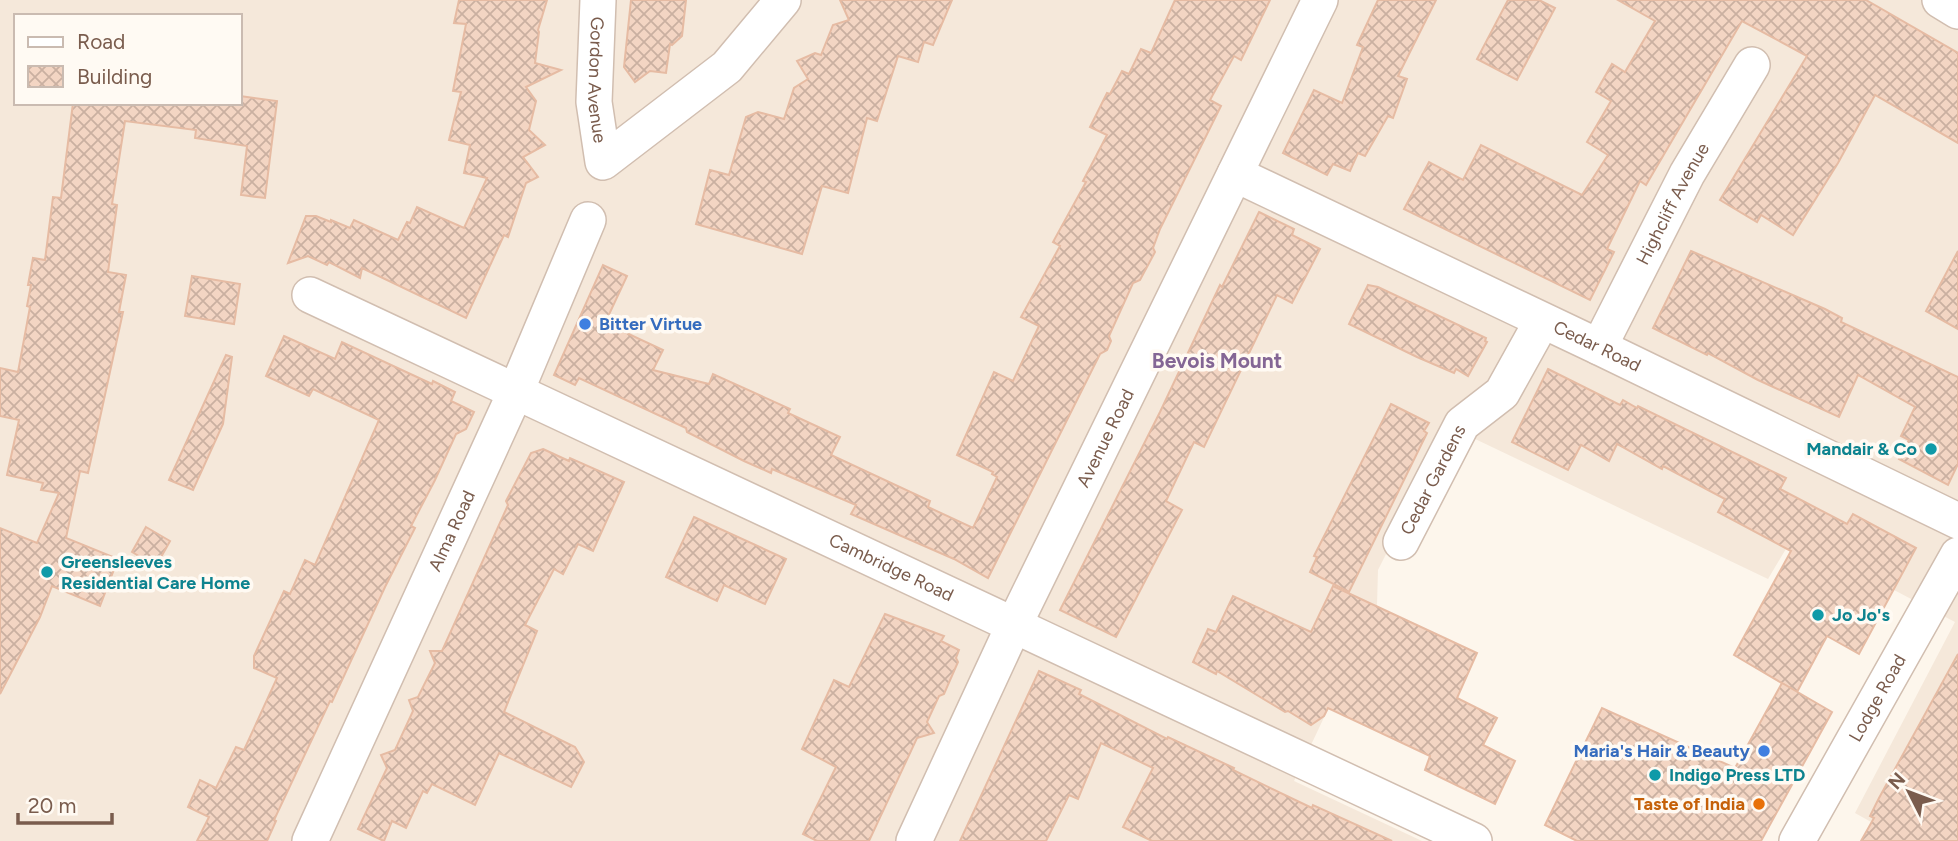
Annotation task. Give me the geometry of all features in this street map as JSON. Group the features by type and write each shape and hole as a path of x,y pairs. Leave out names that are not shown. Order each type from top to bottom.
{"street":[{"name":"Gordon Avenue","path":"598,0 594,102 603,162 727,67 783,0"},
{"name":"Avenue Road","path":"914,841 1014,625 1320,0"},
{"path":"1940,0 1958,10"},
{"name":"Highcliff Avenue","path":"1599,347 1687,174 1752,65"},
{"name":"Cedar Road","path":"1234,174 1958,521"},
{"name":"Alma Road","path":"310,841 516,391 588,220"},
{"name":"Cambridge Road","path":"310,295 1474,841"},
{"name":"Cedar Gardens","path":"1401,542 1462,424 1502,393 1542,321"},
{"name":"Lodge Road","path":"1797,841 1958,555"}],"shaded area":[{"path":"0,0 1958,0 1958,841 1905,841 1855,813 1955,622 1793,537 1768,579 1450,427 1378,570 1377,605 1294,781 1422,841 0,841"}],"building":[{"path":"459,0 547,0 538,30 535,63 561,70 526,87 536,101 529,130 545,145 523,157 538,177 526,183 508,237 504,235 466,318 362,268 360,278 329,262 327,265 308,256 288,263 306,216 331,220 350,228 354,220 398,240 417,207 464,228 487,178 464,173 470,145 449,140 461,92 453,91 466,24 454,23"},
{"path":"631,0 686,0 682,36 670,44 666,73 650,71 635,82 624,67"},
{"path":"840,0 952,0 933,45 924,42 918,62 898,56 877,121 867,118 848,193 822,186 802,254 696,224 710,170 729,175 746,117 758,112 784,119 794,88 808,79 797,61 815,53 821,55 833,25 849,20"},
{"path":"1175,0 1270,0 1241,60 1234,56 1210,100 1221,106 1160,229 1153,248 1155,252 1140,280 1133,283 1109,336 1111,341 1107,350 1100,354 988,578 954,559 851,514 856,505 772,469 771,473 744,461 687,432 686,428 579,378 575,385 554,375 603,265 627,276 605,323 663,350 653,370 709,384 713,374 790,409 788,413 840,437 831,455 930,501 928,507 973,528 997,477 993,472 957,455 994,372 1013,381 1039,326 1021,317 1060,246 1053,242 1086,182 1083,181 1107,135 1090,127 1107,93 1110,94 1122,71 1129,74 1141,49 1151,53"},
{"path":"1378,0 1436,0 1398,76 1407,79 1393,118 1388,116 1365,156 1358,153 1350,171 1333,164 1327,175 1283,153 1314,90 1342,103 1363,47 1357,45"},
{"path":"1508,0 1539,0 1555,8 1517,80 1477,59"},
{"path":"1618,0 1866,0 1958,53 1958,143 1875,95 1838,163 1793,235 1761,215 1757,222 1720,200 1807,56 1742,21 1646,185 1640,181 1607,249 1614,252 1590,300 1404,209 1429,162 1463,180 1481,145 1582,195 1608,155 1587,142 1611,101 1596,92 1612,64 1625,72 1655,21"},
{"path":"242,96 277,101 265,198 241,195 247,146 195,138 196,130 125,121 112,204 117,205 108,272 126,275 119,312 123,312 88,473 80,471 66,538 118,559 100,606 52,586 40,617 0,694 0,528 37,543 59,493 41,490 43,483 7,475 19,420 0,416 0,368 18,372 30,307 27,306 31,285 28,285 33,258 45,260 53,197 61,198 73,105 242,105"},
{"path":"1259,212 1294,229 1292,235 1320,249 1292,303 1277,295 1204,447 1194,442 1166,501 1182,510 1116,637 1060,610 1160,412 1220,285 1222,287"},
{"path":"1691,251 1825,309 1842,318 1841,322 1958,377 1958,464 1948,485 1899,459 1909,440 1901,436 1915,407 1858,375 1839,417 1653,328"},
{"path":"1958,251 1958,329 1926,311"},
{"path":"192,276 240,284 234,324 185,316"},
{"path":"1368,285 1378,287 1486,338 1487,342 1468,376 1456,369 1454,373 1417,357 1349,324"},
{"path":"284,336 335,359 342,342 455,392 451,401 474,412 466,429 456,434 411,526 415,528 332,702 330,701 274,820 276,821 267,841 197,841 209,817 188,807 200,780 216,788 236,747 244,750 277,678 254,668 254,656 284,591 290,594 305,560 315,565 379,420 313,389 309,396 266,376"},
{"path":"226,355 232,357 223,424 193,490 169,480"},
{"path":"1548,369 1620,405 1623,400 1637,408 1638,406 1786,478 1780,489 1847,524 1853,514 1916,548 1859,654 1827,636 1797,692 1734,655 1791,551 1718,512 1725,499 1617,444 1609,461 1581,445 1568,470 1512,442"},
{"path":"1391,404 1429,423 1424,431 1427,433 1349,592 1310,572 1317,557 1314,556"},
{"path":"543,449 624,482 593,551 578,544 563,574 554,569 525,625 537,631 504,712 575,747 584,762 571,787 499,753 475,805 432,784 427,793 423,791 406,828 392,821 384,841 358,829 387,768 381,755 395,750 413,711 409,700 418,697 435,663 430,651 442,651 508,505 506,501 531,453"},
{"path":"694,517 786,559 765,604 724,585 717,601 666,577"},
{"path":"146,527 170,541 156,566 132,552"},
{"path":"1333,586 1477,653 1457,698 1497,718 1483,745 1515,761 1495,804 1425,770 1430,756 1328,708 1324,716 1311,725 1217,671 1216,674 1193,662 1208,629 1216,632 1233,596 1311,632"},
{"path":"885,614 944,636 941,641 959,650 956,658 958,662 944,694 939,696 927,722 934,733 917,738 869,841 817,841 803,834 836,767 802,749 834,680 849,687"},
{"path":"1958,654 1958,841 1861,841 1874,818 1870,816 1879,798"},
{"path":"1039,671 1081,690 1079,694 1167,739 1168,737 1234,768 1233,770 1312,808 1313,805 1392,841 1152,841 1123,827 1153,768 1101,743 1078,799 1069,795 1046,841 960,841"},
{"name":"Indigo Press LTD","path":"1782,683 1832,712 1761,841 1577,841 1545,825 1602,708 1735,768"}],"place":[{"name":"Bitter Virtue","path":"585,324"},
{"name":"Mandair & Co","path":"1931,449"},
{"name":"Greensleeves Residential Care Home","path":"47,572"},
{"name":"Jo Jo's","path":"1818,615"},
{"name":"Maria's Hair & Beauty","path":"1764,751"},
{"name":"Indigo Press LTD","path":"1655,775"},
{"name":"Taste of India","path":"1759,804"}],"district":[{"name":"Bevois Mount","path":"1217,361"}]}
